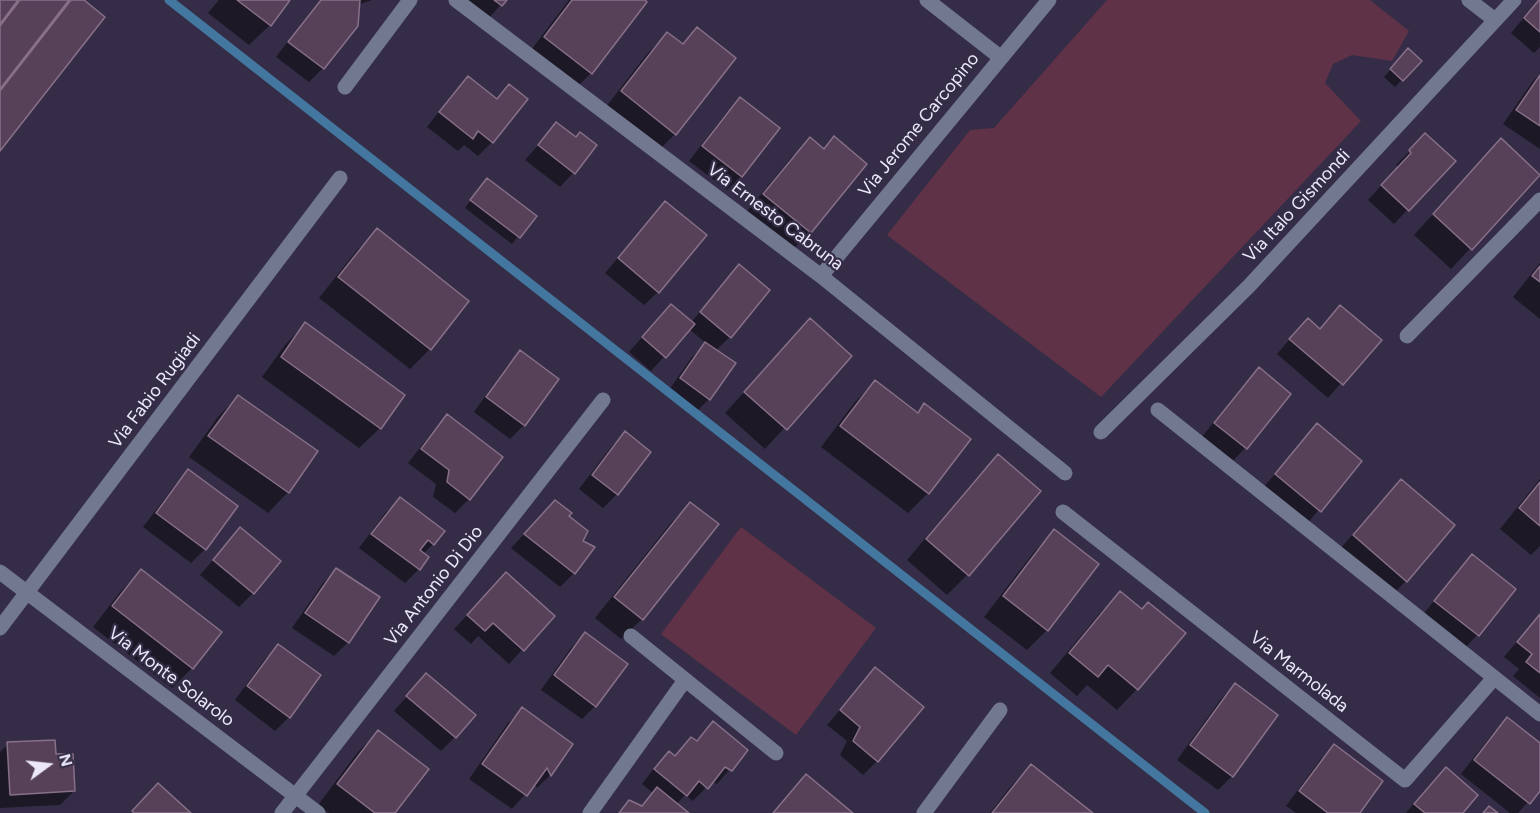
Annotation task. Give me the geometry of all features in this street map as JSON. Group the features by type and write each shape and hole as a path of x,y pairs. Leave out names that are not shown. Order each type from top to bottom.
{"street":[{"path":"345,87 410,0"},
{"name":"Via Ernesto Cabruna","path":"456,0 821,276 1065,473"},
{"path":"927,0 1000,57"},
{"name":"Via Jerome Carcopino","path":"821,276 1049,0"},
{"path":"1469,0 1495,20"},
{"name":"Via Italo Gismondi","path":"1101,432 1249,286 1514,0"},
{"name":"Via Fabio Rugiadi","path":"0,628 340,178"},
{"path":"1407,336 1540,200"},
{"name":"Via Antonio Di Dio","path":"282,813 603,400"},
{"path":"1158,410 1540,714"},
{"name":"Via Marmolada","path":"1063,512 1405,780 1494,678"},
{"name":"Via Monte Solarolo","path":"0,572 318,813"},
{"path":"631,636 776,753"},
{"path":"590,813 684,680"},
{"path":"924,813 1000,711"}],"shaded area":[{"path":"1107,0 1370,0 1409,31 1392,61 1352,55 1333,64 1325,83 1361,121 1101,397 887,235 970,130 994,128"},
{"path":"741,527 876,628 796,735 661,634"}],"building":[{"path":"0,0 18,0 0,24"},
{"path":"20,0 69,0 0,89 0,26"},
{"path":"71,0 84,0 105,17 0,151 0,91"},
{"path":"237,0 290,0 271,26"},
{"path":"321,0 360,0 358,26 324,69 288,42"},
{"path":"494,0 507,0 502,6"},
{"path":"572,0 645,0 647,2 592,74 544,37"},
{"path":"1540,0 1540,32 1524,18"},
{"path":"697,27 736,58 676,135 621,91 667,32 683,44"},
{"path":"1408,48 1422,61 1403,81 1390,69"},
{"path":"1540,75 1540,126 1516,110"},
{"path":"468,76 497,99 509,84 528,99 493,143 478,131 473,139 439,112"},
{"path":"740,97 780,128 742,177 702,146"},
{"path":"556,122 576,137 580,132 597,145 575,174 538,145"},
{"path":"1425,133 1456,161 1409,211 1381,185 1411,153 1409,150"},
{"path":"834,136 867,164 811,233 763,194 810,137 824,149"},
{"path":"1501,138 1540,175 1472,250 1433,214"},
{"path":"487,178 537,216 520,238 470,200"},
{"path":"665,201 707,235 659,293 618,258"},
{"path":"377,228 469,301 431,350 338,277"},
{"path":"739,264 770,290 731,338 700,312"},
{"path":"1540,266 1540,282 1532,276"},
{"path":"671,304 695,324 666,358 642,337"},
{"path":"1340,305 1382,340 1343,385 1289,339 1308,318 1320,329"},
{"path":"810,318 852,356 787,430 744,392"},
{"path":"305,322 405,395 381,429 281,357"},
{"path":"705,342 736,363 710,400 680,378"},
{"path":"520,350 559,379 525,426 486,397"},
{"path":"1259,367 1291,394 1247,449 1214,423"},
{"path":"875,380 918,413 924,403 971,439 929,494 840,426"},
{"path":"238,395 318,451 289,493 208,436"},
{"path":"447,414 503,457 470,500 447,482 449,470 421,449"},
{"path":"1317,423 1362,461 1321,512 1275,474"},
{"path":"625,431 651,452 618,495 592,475"},
{"path":"998,454 1041,491 969,576 926,539"},
{"path":"188,469 238,506 206,550 156,513"},
{"path":"1401,479 1455,525 1407,582 1353,535"},
{"path":"1540,482 1540,526 1519,508"},
{"path":"400,497 445,531 434,545 428,540 420,550 429,557 420,570 371,534"},
{"path":"555,500 572,513 569,516 588,531 583,541 595,547 575,574 524,534"},
{"path":"690,502 719,524 643,620 614,597"},
{"path":"240,527 281,561 254,594 213,560"},
{"path":"1054,529 1099,564 1048,631 1003,596"},
{"path":"1472,554 1516,589 1479,636 1434,601"},
{"path":"336,568 380,597 349,643 305,613"},
{"path":"141,569 222,632 193,669 112,606"},
{"path":"506,572 555,616 524,651 493,623 485,631 467,615"},
{"path":"1120,591 1142,609 1148,602 1186,633 1138,690 1108,665 1098,677 1069,653"},
{"path":"1540,614 1540,673 1526,662 1532,654 1517,642"},
{"path":"585,632 628,664 596,707 554,675"},
{"path":"278,644 321,675 290,718 247,686"},
{"path":"875,667 924,707 878,762 853,741 860,727 840,710"},
{"path":"426,673 476,715 456,738 406,696"},
{"path":"1235,683 1278,715 1233,777 1190,745"},
{"path":"522,707 573,744 551,776 547,768 527,796 482,764"},
{"path":"1507,717 1540,743 1540,791 1530,804 1474,760"},
{"path":"713,721 748,750 732,771 725,767 708,789 699,781 687,796 654,769 669,751 675,756 691,737 697,741"},
{"path":"378,730 429,769 395,813 375,813 337,784"},
{"path":"55,740 56,754 73,754 75,791 10,795 7,742"},
{"path":"1334,744 1383,781 1360,813 1328,813 1299,791"},
{"path":"1031,764 1093,813 992,813"},
{"path":"1446,767 1478,795 1463,813 1425,813 1414,804"},
{"path":"806,774 853,813 773,813"},
{"path":"158,783 191,813 134,813 132,811"},
{"path":"657,787 689,813 619,813 629,800 642,806"},
{"path":"1489,806 1498,813 1483,813"}],"waterway":[{"path":"169,0 1205,813"}]}
